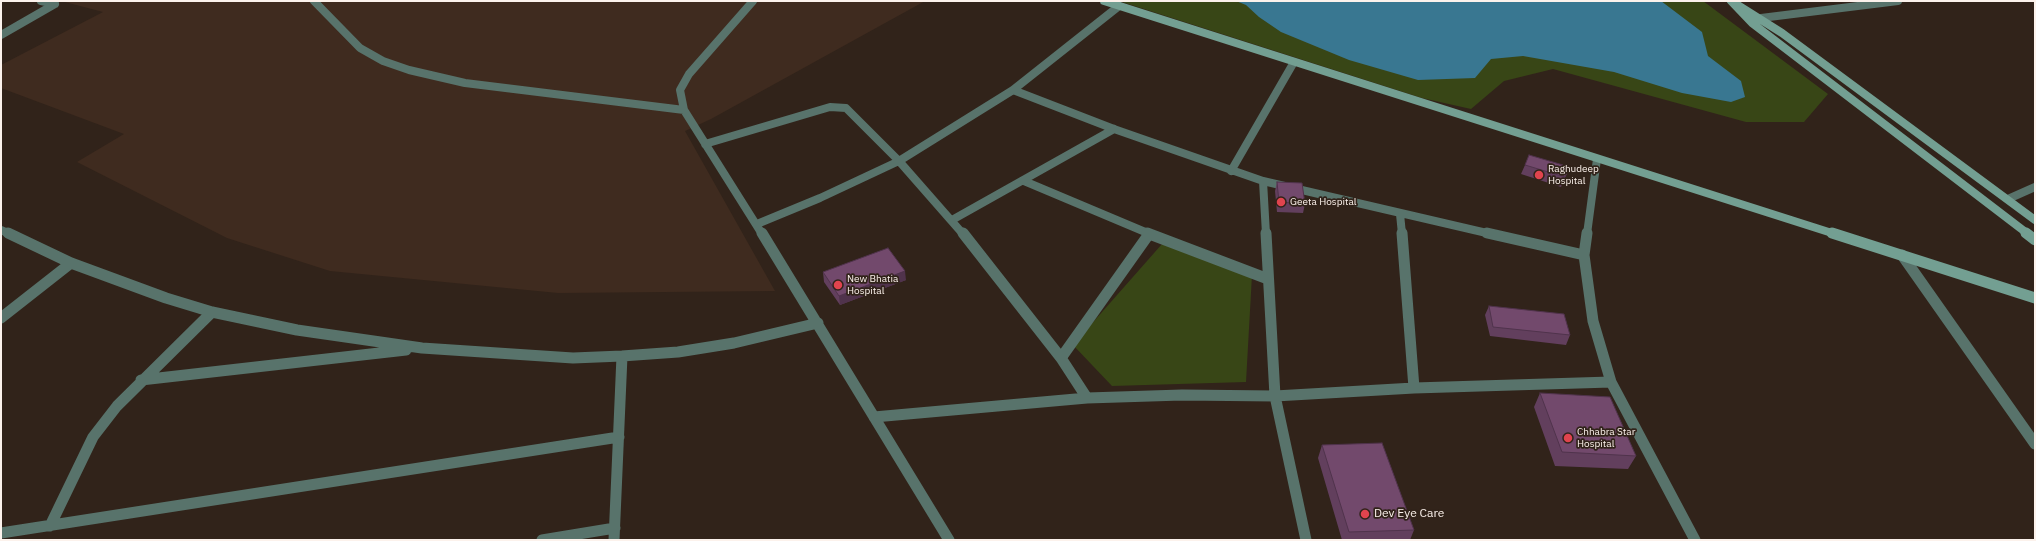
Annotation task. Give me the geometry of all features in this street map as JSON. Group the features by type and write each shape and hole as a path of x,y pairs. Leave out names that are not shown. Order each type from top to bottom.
{"street":[{"path":"1,35 55,4 41,1"},
{"path":"314,1 360,48 383,60 409,70 465,83 684,110"},
{"path":"754,1 689,74 680,90 684,110 757,224 949,540"},
{"path":"1104,1 1597,160 2035,298"},
{"path":"1731,1 1761,18 2035,220"},
{"path":"1731,1 1752,23 2030,233 2035,240"},
{"path":"1761,18 1893,1"},
{"path":"757,224 820,198 899,161 1013,90 1119,6"},
{"path":"1231,171 1294,62"},
{"path":"1013,90 1114,129 1231,171 1400,214 1584,255"},
{"path":"705,144 830,107 846,108 899,161 952,220 1060,358 1087,398"},
{"path":"952,220 1114,129"},
{"path":"1597,160 1584,255 1593,321 1600,349 1611,382 1695,540"},
{"path":"1024,180 1149,234 1268,279"},
{"path":"1263,180 1275,396 1306,540"},
{"path":"2008,199 2035,187"},
{"path":"1400,214 1414,388"},
{"path":"1,230 71,263 166,298 212,312 297,330 422,348 573,358 622,356 678,352 734,343 818,323"},
{"path":"1060,358 1149,234"},
{"path":"1902,256 2035,444"},
{"path":"1,318 71,263"},
{"path":"50,526 93,437 117,406 141,380 212,312"},
{"path":"141,380 422,348"},
{"path":"542,540 615,534 622,356"},
{"path":"874,417 1087,398 1182,395 1275,396 1414,388 1611,382"},
{"path":"1,533 619,437"}],"shaded area":[{"path":"61,1 925,1 711,119 685,131 775,291 558,293 330,271 227,238 77,162 124,134 1,88 1,65 103,12"}],"green space":[{"path":"1119,1 1703,1 1828,94 1804,122 1746,122 1553,69 1504,81 1471,109 1422,98"},
{"path":"1162,244 1252,275 1246,382 1112,386 1073,345"}],"water":[{"path":"1236,1 1661,1 1702,32 1708,56 1741,81 1745,97 1731,102 1682,93 1614,72 1523,56 1491,59 1475,78 1418,80 1349,60 1281,32 1259,17 1246,5"}],"building":[{"path":"1529,155 1563,165 1561,171 1567,173 1565,177 1525,165"},
{"path":"1277,182 1302,183 1305,204 1279,202"},
{"path":"888,248 905,271 839,296 823,272"},
{"path":"1489,306 1564,314 1570,335 1493,327"},
{"path":"1540,393 1610,397 1636,456 1562,452"},
{"path":"1382,443 1414,530 1349,532 1322,445"}],"place":[{"name":"Raghudeep Hospital","path":"1539,175"},
{"name":"Geeta Hospital","path":"1281,202"},
{"name":"New Bhatia Hospital","path":"838,285"},
{"name":"Chhabra Star Hospital","path":"1568,438"},
{"name":"Dev Eye Care","path":"1365,514"}]}
